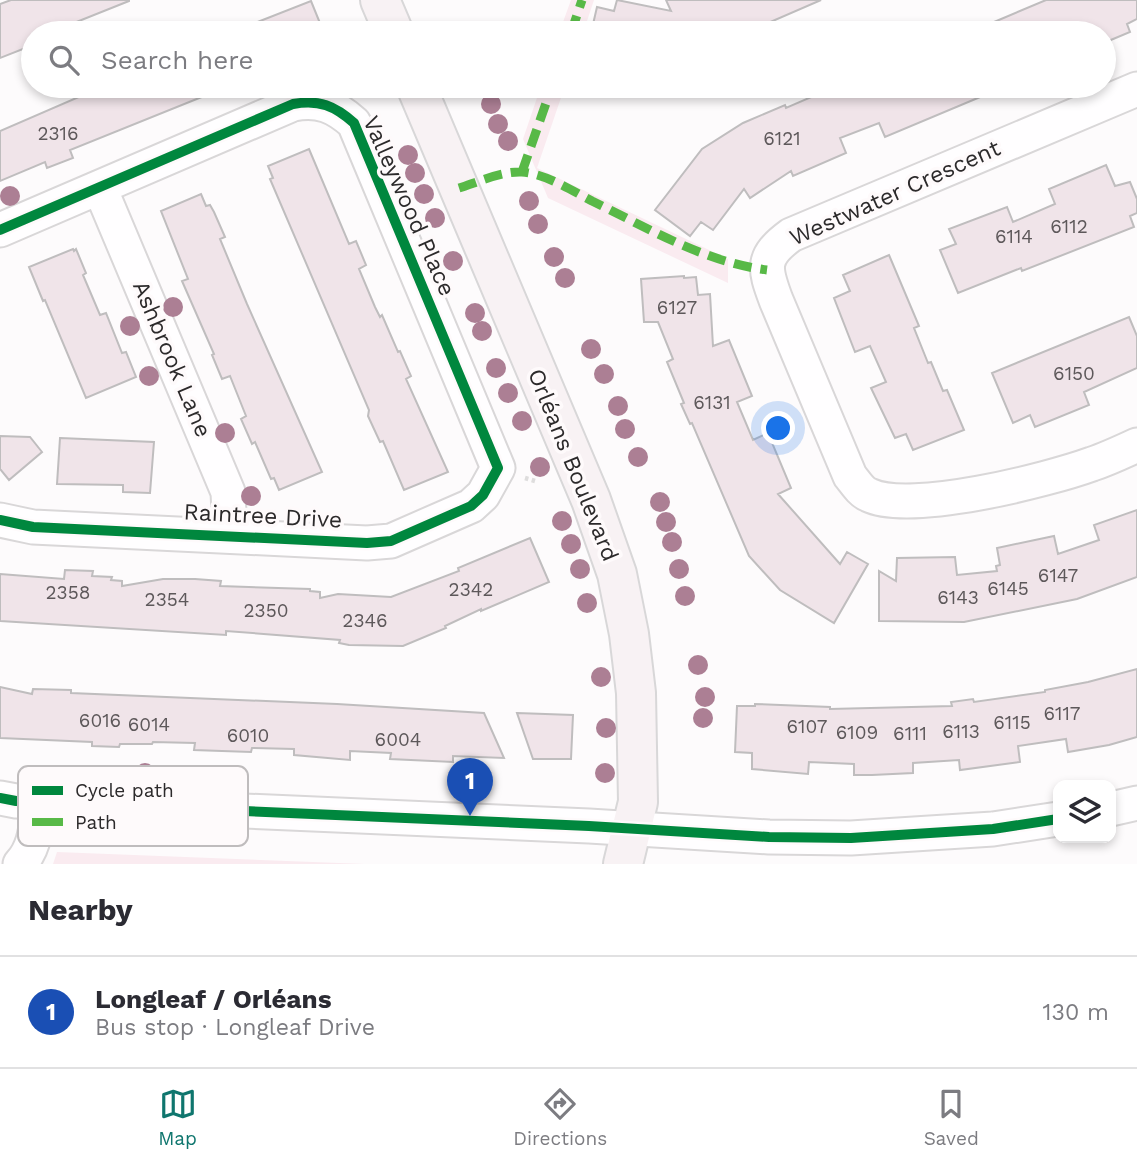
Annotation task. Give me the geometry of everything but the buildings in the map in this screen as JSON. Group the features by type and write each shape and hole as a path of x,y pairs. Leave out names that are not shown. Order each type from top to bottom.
{"main road":[{"path":"380,0 389,21"},
{"name":"Orléans Boulevard","path":"421,98 591,500 617,575 629,634 636,693 638,802 627,846"}],"street":[{"name":"Westwater Crescent","path":"1116,98 1137,89"},
{"name":"Westwater Crescent","path":"1116,98 791,235 769,255 767,270 776,300 850,476 866,494 888,501 929,500 1010,488 1091,464 1137,445"},
{"name":"Valleywood Place","path":"0,230 293,104 308,101 323,103 340,111 354,123 498,468"},
{"name":"Ashbrook Lane","path":"100,188 228,492 230,535"},
{"name":"Raintree Drive","path":"0,520 33,527 367,543 391,541 471,506 483,495 498,468"},
{"path":"0,797 18,799"},
{"path":"1116,808 1137,803"},
{"path":"248,818 627,846 769,837 851,838 993,829 1053,820"},
{"path":"20,864 32,846"}],"shaded area":[{"path":"571,0 594,0 587,21 563,21"},
{"path":"537,98 561,98 537,168 728,259 728,283 548,198 523,139"},
{"path":"57,852 365,864 53,864"}],"marked path":[{"path":"575,21 582,0"},
{"path":"522,172 548,98"},
{"path":"459,188 506,173 531,173 558,183 655,233 699,252 721,260 767,270"}],"cycle path":[{"path":"0,230 293,104 311,102 333,108 354,123 498,468 483,495 471,506 391,541 367,543 33,527 0,520"},
{"path":"0,798 18,801"},
{"path":"248,811 769,837 851,838 993,829 1053,820"}],"place":[{"name":"Longleaf / Orléans","path":"470,816"}]}
